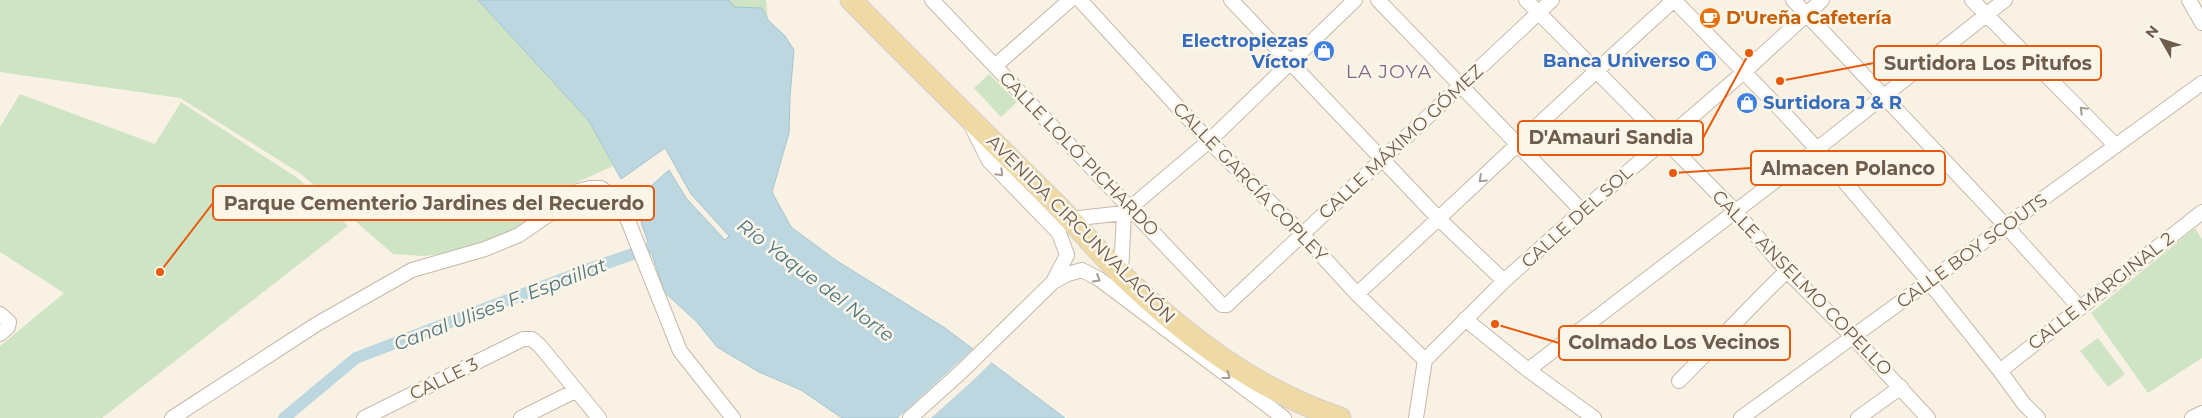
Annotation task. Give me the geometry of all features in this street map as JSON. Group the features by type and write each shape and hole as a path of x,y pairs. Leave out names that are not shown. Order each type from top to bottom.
{"main road":[{"name":"AVENIDA CIRCUNVALACIÓN","path":"851,0 1070,219 1121,274 1194,339 1268,387 1309,407 1340,418"}],"street":[{"name":"CALLE LOLÓ PICHARDO","path":"932,0 1127,210 1218,302 1227,304"},
{"path":"995,66 1070,0"},
{"name":"CALLE GARCÍA COPLEY","path":"1080,0 1209,141 1302,234 1357,294 1425,360"},
{"path":"1231,0 1439,219 1504,282"},
{"path":"1070,219 1127,210 1209,141 1355,0"},
{"path":"1378,0 1582,211"},
{"name":"CALLE ANSELMO COPELLO","path":"1526,0 1734,210 1787,271 1902,387 1928,418"},
{"name":"CALLE MÁXIMO GÓMEZ","path":"1227,304 1552,0"},
{"path":"1357,294 1518,146 1595,71 1674,0 1816,149 1928,282 2000,371 2024,404 2038,418"},
{"path":"1793,0 2006,226 2080,308"},
{"name":"CALLE DEL SOL","path":"1425,360 1465,319 1582,211 1744,72 1822,0"},
{"path":"1972,0 2116,146"},
{"path":"1528,370 1734,210 1816,149 2005,0"},
{"path":"2189,0 2202,23"},
{"name":"CALLE BOY SCOUTS","path":"1741,418 1854,338 2202,83"},
{"path":"967,117 988,161 1059,233 1066,254 1053,282"},
{"path":"172,418 317,324 412,270 485,250 519,235 554,211 578,191 590,188 601,188 621,203 654,289 686,360 734,418"},
{"path":"1121,274 1127,210"},
{"name":"CALLE MARGINAL 2","path":"2000,371 2202,212"},
{"path":"910,418 961,372 1053,282 1068,274 1082,270 1099,279 1284,418"},
{"path":"1679,381 1787,271"},
{"path":"0,314 9,322 4,330"},
{"path":"1465,319 1528,370 1594,418"},
{"name":"CALLE 3","path":"364,418 523,339 532,339 540,346 575,391"},
{"path":"1416,418 1425,360"},
{"path":"1858,418 1902,387"},
{"path":"521,418 575,391 599,418"},
{"path":"2192,418 2202,412"}],"green space":[{"path":"0,0 478,0 589,121 613,166 567,187 551,207 518,230 454,253 423,256 393,254 301,174 180,98 0,72"},
{"path":"729,0 766,0 768,20 762,9 734,7"},
{"path":"989,74 1017,102 1001,117 974,88"},
{"path":"20,94 155,144 181,102 299,179 348,226 102,418 0,418 0,346 64,293 0,252 0,127"},
{"path":"2195,228 2202,239 2202,358 2148,393 2091,313"},
{"path":"2098,338 2125,374 2108,387 2080,351"}],"water":[{"name":"Río Yaque del Norte","path":"478,0 729,0 734,7 762,8 768,20 785,36 794,50 789,133 772,192 791,227 837,261 945,328 1065,418 842,418 801,390 759,372 717,347 697,322 662,290 662,284 634,201 669,170 686,198 725,240 729,236 691,194 665,148 621,179 589,121"}],"pier":[{"path":"974,348 992,362 969,384 931,418 898,418"}],"waterway":[{"name":"Canal Ulises F. Espaillat","path":"284,418 356,358 589,269 665,243"}],"place":[{"name":"D'Ureña Cafetería","path":"1710,18"},
{"name":"Electropiezas Víctor","path":"1324,51"},
{"name":"D'Amauri Sandia","path":"1749,53"},
{"name":"Banca Universo","path":"1706,61"},
{"name":"Surtidora Los Pitufos","path":"1780,81"},
{"name":"Surtidora J & R","path":"1747,103"},
{"name":"Almacen Polanco","path":"1673,173"},
{"name":"Parque Cementerio Jardines del Recuerdo","path":"160,272"},
{"name":"Colmado Los Vecinos","path":"1495,324"}],"district":[{"name":"LA JOYA","path":"1389,71"}]}
